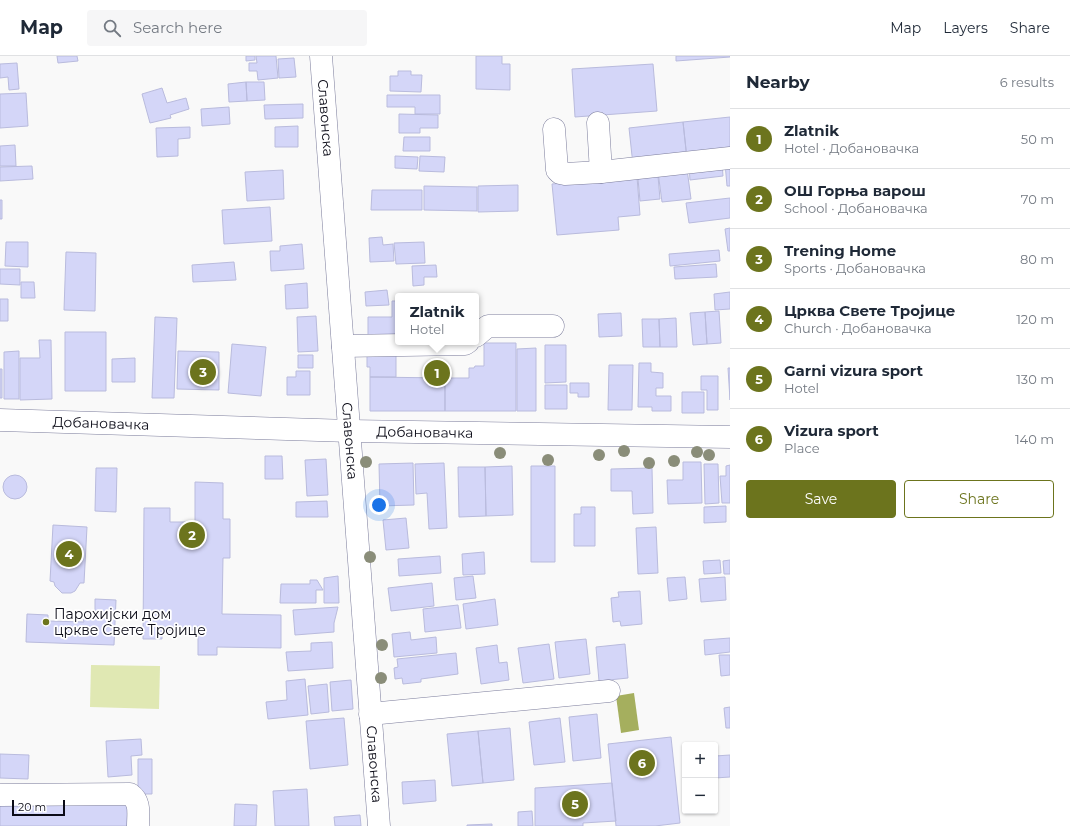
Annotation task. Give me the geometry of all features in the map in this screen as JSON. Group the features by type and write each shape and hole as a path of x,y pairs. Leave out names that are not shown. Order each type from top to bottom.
{"street":[{"name":"Славонска","path":"321,56 379,826"},
{"path":"598,123 602,172"},
{"path":"554,129 557,170 560,173 565,174 602,172 730,158"},
{"path":"479,334 488,326 552,326"},
{"path":"343,346 404,345"},
{"name":"Добановачка","path":"0,420 350,431 730,437"},
{"path":"370,714 609,691"},
{"path":"0,795 130,794 136,798 138,805 138,826"}],"shaded area":[{"path":"91,665 160,666 159,709 90,707"},
{"path":"634,693 639,730 621,733 616,696"}],"building":[{"path":"57,56 77,56 78,61 58,63"},
{"path":"246,56 255,56 255,60 246,61"},
{"path":"256,56 276,56 278,78 258,80 257,71 249,71 249,63 257,63"},
{"path":"476,56 502,56 502,64 510,64 510,90 476,89"},
{"path":"676,56 730,56 730,57 676,61"},
{"path":"294,58 296,77 279,78 278,59"},
{"path":"17,63 19,89 9,90 8,77 0,78 0,64"},
{"path":"653,64 657,111 575,117 572,69"},
{"path":"398,71 411,71 411,75 422,75 421,92 390,91 390,76 398,76"},
{"path":"246,82 247,101 229,102 228,84"},
{"path":"246,82 264,82 265,100 247,101"},
{"path":"162,88 167,103 186,98 189,109 170,115 171,118 150,123 142,94"},
{"path":"26,93 28,126 0,128 0,94"},
{"path":"387,95 440,95 440,114 415,114 415,107 387,107"},
{"path":"303,104 303,118 265,119 264,105"},
{"path":"229,107 230,124 202,126 201,109"},
{"path":"399,114 438,115 438,128 420,128 420,133 399,133"},
{"path":"730,117 730,154 687,159 683,122"},
{"path":"683,122 687,159 633,165 629,128"},
{"path":"298,126 298,147 275,147 275,127"},
{"path":"190,127 190,138 178,139 178,156 157,157 156,128"},
{"path":"404,137 430,137 430,151 403,151"},
{"path":"15,145 16,166 0,166 0,146"},
{"path":"395,156 418,157 417,169 395,168"},
{"path":"420,156 445,157 444,172 419,171"},
{"path":"722,163 723,176 690,180 689,166"},
{"path":"725,163 730,163 730,186 727,186"},
{"path":"32,166 33,179 0,181 0,167"},
{"path":"687,169 691,199 662,202 658,172"},
{"path":"283,170 284,199 247,201 245,172"},
{"path":"658,176 660,199 640,201 638,179"},
{"path":"637,177 640,215 618,217 619,230 557,235 552,184"},
{"path":"518,185 518,211 478,212 478,186"},
{"path":"424,186 477,187 477,211 424,210"},
{"path":"372,190 422,190 422,210 371,210"},
{"path":"730,198 730,218 689,223 686,203"},
{"path":"0,200 2,200 2,219 0,219"},
{"path":"270,207 272,241 224,244 222,210"},
{"path":"730,228 730,251 728,251 725,229"},
{"path":"382,237 383,245 393,244 394,261 370,262 369,238"},
{"path":"6,242 28,242 28,267 5,266"},
{"path":"424,242 425,263 396,264 394,243"},
{"path":"302,244 304,269 271,271 270,251 280,251 280,246"},
{"path":"719,250 720,261 670,266 669,254"},
{"path":"66,252 96,253 95,311 64,310"},
{"path":"234,262 236,280 193,282 192,265"},
{"path":"716,264 717,277 675,279 674,267"},
{"path":"436,265 437,277 424,277 424,285 413,286 412,266"},
{"path":"0,269 20,269 20,285 0,284"},
{"path":"21,282 34,282 35,298 21,298"},
{"path":"307,283 308,308 286,309 285,285"},
{"path":"387,290 389,305 366,306 365,292"},
{"path":"730,292 730,309 715,310 714,294"},
{"path":"0,299 8,299 8,321 0,321"},
{"path":"392,301 395,301 395,338 368,338 368,317 392,317"},
{"path":"719,311 721,343 707,344 705,312"},
{"path":"705,312 707,344 693,345 690,313"},
{"path":"621,313 622,336 599,337 598,314"},
{"path":"316,316 318,351 298,352 297,317"},
{"path":"155,317 177,318 174,398 152,398"},
{"path":"676,318 677,347 660,347 659,319"},
{"path":"642,319 659,319 660,347 643,347"},
{"path":"65,332 106,332 106,391 65,391"},
{"path":"39,340 51,340 52,399 20,400 20,358 40,358"},
{"path":"484,343 516,343 516,411 445,411 445,378 469,378 469,368 484,366"},
{"path":"232,344 266,347 261,396 228,393"},
{"path":"545,345 566,345 566,382 545,383"},
{"path":"536,348 536,411 517,411 517,349"},
{"path":"367,350 396,355 396,377 370,377 370,367 367,367"},
{"path":"19,351 19,399 4,399 4,352"},
{"path":"178,351 219,352 219,390 177,389"},
{"path":"298,355 313,355 313,368 298,368"},
{"path":"135,358 135,382 112,382 112,359"},
{"path":"639,363 651,363 651,372 663,373 663,388 656,388 656,396 671,396 671,411 652,411 652,407 638,407"},
{"path":"609,365 633,365 632,410 608,410"},
{"path":"728,368 730,368 730,400"},
{"path":"0,369 2,369 2,398 0,398"},
{"path":"296,371 310,371 310,395 287,395 287,377 296,377"},
{"path":"701,376 718,376 718,410 707,410 707,390 701,390"},
{"path":"370,377 445,378 445,411 370,411"},
{"path":"570,383 589,383 589,397 578,397 578,393 570,393"},
{"path":"545,385 567,385 567,409 545,409"},
{"path":"682,392 704,392 704,413 682,413"},
{"path":"265,456 282,456 283,479 265,479"},
{"path":"326,459 328,495 307,496 305,460"},
{"path":"683,462 701,462 702,503 668,504 667,480 683,480"},
{"path":"413,463 414,505 380,506 379,464"},
{"path":"444,463 447,528 429,529 427,493 416,494 415,464"},
{"path":"704,464 718,464 719,503 705,504"},
{"path":"730,465 730,503 722,503 720,476 726,476 726,466"},
{"path":"512,466 513,515 486,516 485,467"},
{"path":"531,466 555,466 555,562 531,562"},
{"path":"458,467 485,467 486,516 459,517"},
{"path":"96,468 117,468 116,512 95,511"},
{"path":"652,468 653,513 633,514 632,491 611,491 611,469"},
{"path":"15,475 24,478 27,487 24,496 15,499 6,496 3,487 6,478"},
{"path":"195,482 223,483 223,519 230,519 230,558 223,558 222,614 281,615 281,648 217,647 217,655 198,655 198,630 162,630 162,639 143,639 144,508 170,508 170,522 195,522"},
{"path":"327,501 328,517 296,517 296,502"},
{"path":"726,506 726,522 704,523 704,507"},
{"path":"581,507 595,507 595,546 574,546 574,514 581,514"},
{"path":"406,518 409,548 386,550 383,520"},
{"path":"53,525 87,527 84,583 80,583 75,591 71,593 62,593 55,586 54,582 50,581"},
{"path":"656,527 658,573 638,574 636,528"},
{"path":"484,552 485,574 463,575 462,554"},
{"path":"440,556 441,573 399,576 398,559"},
{"path":"720,560 721,573 704,574 703,561"},
{"path":"730,560 730,574 724,574 723,561"},
{"path":"338,576 339,603 324,603 324,578"},
{"path":"473,576 476,598 456,600 454,578"},
{"path":"685,577 687,599 669,601 667,578"},
{"path":"725,577 726,600 701,602 699,579"},
{"path":"310,580 317,580 323,590 316,590 316,603 280,603 281,584 310,584"},
{"path":"432,583 434,606 391,611 388,588"},
{"path":"640,591 642,624 621,626 620,621 613,622 611,598 619,597 618,592"},
{"name":"Парохијски дом цркве Свете Тројице","path":"95,599 116,600 114,645 26,642 27,614 48,615 48,621 84,622 83,619 95,619"},
{"path":"495,599 498,625 466,629 463,604"},
{"path":"458,605 461,628 425,632 423,609"},
{"path":"338,607 334,623 334,632 295,635 293,610"},
{"path":"410,632 411,640 436,637 437,653 394,657 392,634"},
{"path":"730,638 730,652 705,655 704,640"},
{"path":"586,639 590,674 559,678 555,642"},
{"path":"332,642 333,668 288,671 286,652 311,651 311,643"},
{"path":"549,644 554,679 523,683 518,648"},
{"path":"625,644 628,678 599,681 596,647"},
{"path":"497,645 499,663 507,662 509,680 481,684 476,648"},
{"path":"456,653 458,674 421,679 421,682 403,684 402,678 395,679 394,668 398,667 397,659"},
{"path":"719,655 730,655 730,675 721,676"},
{"path":"305,679 308,715 268,719 266,702 287,700 286,681"},
{"path":"351,680 353,709 332,711 330,682"},
{"path":"327,684 329,712 311,714 308,686"},
{"path":"730,707 730,728 726,728 724,708"},
{"path":"597,714 601,758 573,761 569,717"},
{"path":"344,718 348,765 310,769 306,721"},
{"path":"560,718 565,762 534,765 529,722"},
{"path":"510,728 514,780 483,783 478,731"},
{"path":"478,731 483,783 452,786 447,734"},
{"path":"671,737 680,823 655,826 616,826 608,744"},
{"path":"141,739 142,755 131,756 132,775 108,777 106,741"},
{"path":"0,754 29,755 28,779 0,778"},
{"path":"730,755 730,777 718,778 718,756"},
{"path":"138,759 152,759 152,794 138,794"},
{"path":"435,780 436,801 403,804 402,782"},
{"path":"612,783 616,821 583,823 583,826 535,826 535,788"},
{"path":"307,789 309,826 275,826 273,791"},
{"path":"130,800 130,826 0,826 0,803"},
{"path":"235,804 257,805 256,826 234,826"},
{"path":"532,811 533,826 518,826 518,812"},
{"path":"360,815 361,826 335,826 334,817"},
{"path":"492,824 492,826 467,826 467,825"}],"place":[{"name":"Trening Home","path":"203,372"},
{"name":"Zlatnik","path":"437,373"},
{"name":"ОШ Горња варош","path":"192,535"},
{"name":"Црква Свете Тројице","path":"69,554"},
{"name":"Парохијски дом цркве Свете Тројице","path":"46,622"},
{"name":"Vizura sport","path":"642,763"},
{"name":"Garni vizura sport","path":"575,804"}]}
